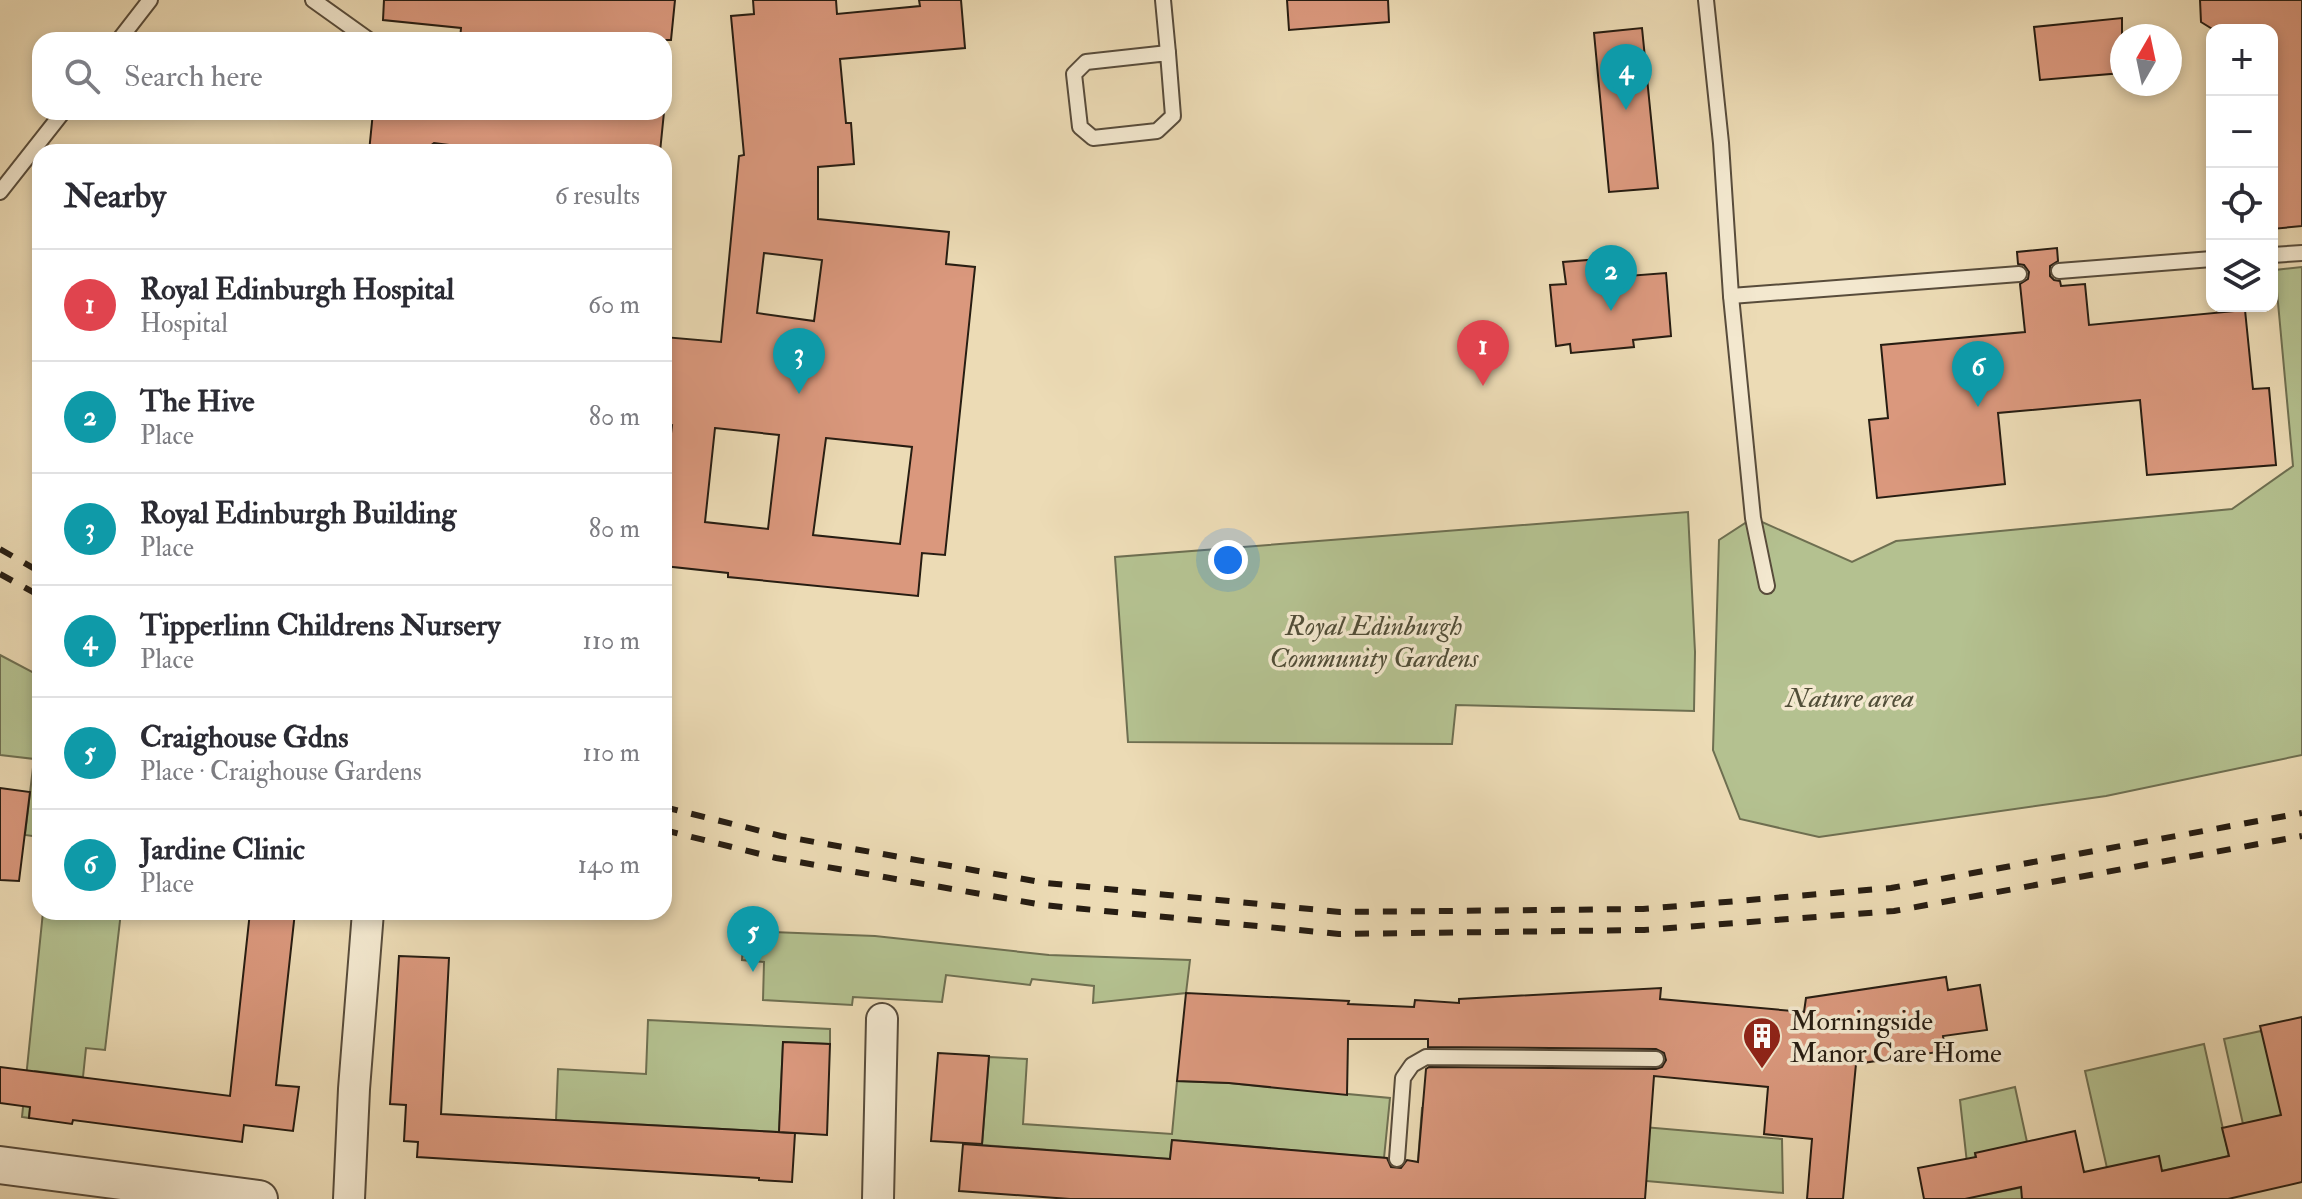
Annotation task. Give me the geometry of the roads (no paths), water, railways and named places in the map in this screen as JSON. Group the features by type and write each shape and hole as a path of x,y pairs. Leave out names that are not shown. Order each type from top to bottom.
{"street":[{"path":"349,1199 367,920"},
{"path":"878,1199 882,1019"},
{"path":"0,1165 259,1199"}],"lane":[{"path":"125,32 150,0"},
{"path":"313,0 358,32"},
{"path":"1163,0 1168,53 1173,116 1157,131 1093,138 1080,127 1074,74 1086,62 1168,53"},
{"path":"1706,0 1753,518 1767,586"},
{"path":"38,144 57,120"},
{"path":"0,192 32,151"},
{"path":"2278,255 2302,253"},
{"path":"2059,271 2206,259"},
{"path":"1731,296 2019,274"},
{"path":"1397,1159 1403,1078 1419,1060 1426,1057 1656,1059"}],"railway":[{"path":"0,549 32,567"},
{"path":"0,574 32,592"},
{"path":"672,809 781,836 1046,883 1340,912 1643,909 1891,888 2302,813"},
{"path":"672,832 776,858 1043,905 1339,934 1644,930 1894,911 2302,836"}],"place":[{"name":"Tipperlinn Childrens Nursery","path":"1626,110"},
{"name":"The Hive","path":"1611,311"},
{"name":"Royal Edinburgh Hospital","path":"1483,386"},
{"name":"Royal Edinburgh Building","path":"799,394"},
{"name":"Jardine Clinic","path":"1978,407"},
{"name":"Craighouse Gdns","path":"753,972"},
{"name":"Morningside Manor Care Home","path":"1762,1070"}],"park label":[{"name":"Royal Edinburgh Community Gardens","path":"1374,641"},
{"name":"Nature area","path":"1850,697"}]}
